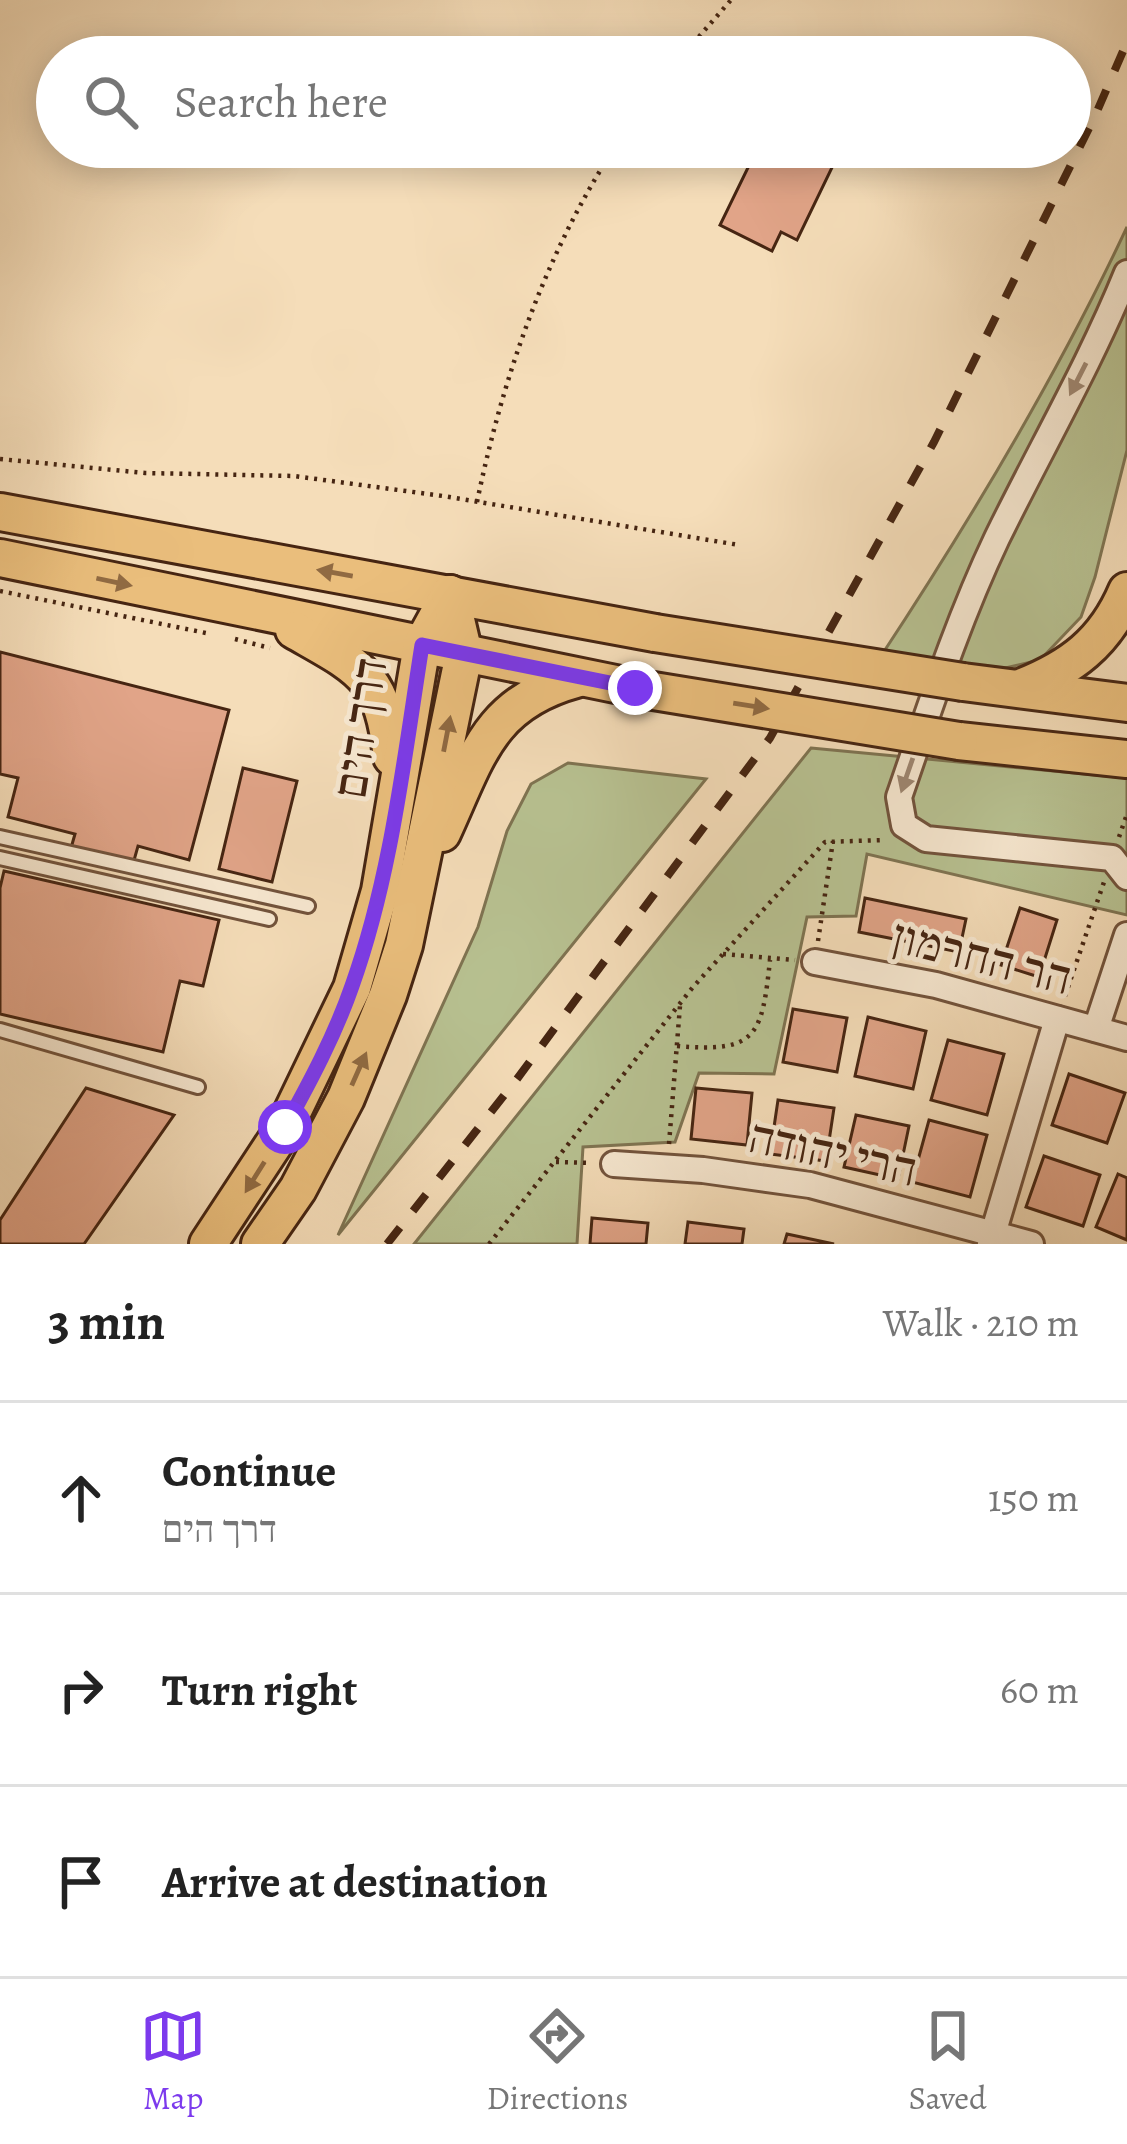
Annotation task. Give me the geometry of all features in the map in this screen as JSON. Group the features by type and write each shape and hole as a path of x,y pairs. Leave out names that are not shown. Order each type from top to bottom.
{"main road":[{"path":"0,512 656,633 1127,703"},
{"path":"0,558 635,688 959,741 1127,759"},
{"path":"1016,689 1058,672 1094,647 1127,591"},
{"name":"דרך הים","path":"208,1244 261,1168 332,1033 366,942 397,806 422,645 450,594"},
{"name":"דרך הים","path":"260,1244 298,1189 346,1098 388,995 416,890 464,654 450,594"},
{"path":"265,614 345,659 373,686 387,715 397,806"},
{"path":"416,890 497,723 541,692 580,678"}],"street":[{"path":"1120,868 926,839 904,825 899,797 953,638 1127,273"},
{"path":"1096,1029 1127,934"},
{"name":"הר החרמון","path":"815,962 937,985 1127,1038"},
{"path":"992,1239 1057,1019"},
{"name":"הרי יהודה","path":"614,1164 810,1185 992,1239 1031,1244"}],"lane":[{"path":"0,837 308,906"},
{"path":"0,858 269,919"},
{"path":"0,1030 198,1087"}],"path":[{"path":"699,36 730,0"},
{"path":"477,502 508,376 580,200 601,168"},
{"path":"0,459 146,473 294,476 739,545"},
{"path":"0,591 211,634"},
{"path":"235,638 278,650"},
{"path":"1057,1019 1120,868 1127,814"},
{"path":"489,1244 680,1005 825,842 926,839"},
{"path":"723,954 815,962 833,841"},
{"path":"677,1046 733,1047 750,1036 765,1005 770,958"},
{"path":"668,1168 680,1005"},
{"path":"556,1162 614,1164"}],"green space":[{"path":"1127,227 1127,450 1081,617 1040,660 1001,669 881,656 1012,446"},
{"path":"811,748 1127,778 1127,915 867,854 856,916 807,917 774,1074 699,1073 675,1142 583,1147 577,1244 414,1244"},
{"path":"568,763 706,779 338,1235 478,927 507,831 531,784"}],"building":[{"path":"748,168 832,168 797,240 781,232 772,251 720,225"},
{"path":"0,652 229,710 189,860 138,846 133,864 71,848 75,834 8,817 18,778 0,774"},
{"path":"243,768 297,781 272,882 219,869"},
{"path":"4,871 219,920 203,986 180,981 163,1052 0,1014"},
{"path":"865,898 966,919 959,952 859,932"},
{"path":"1020,908 1057,920 1039,977 1001,965"},
{"path":"793,1009 847,1018 837,1072 783,1062"},
{"path":"868,1017 926,1031 913,1089 855,1076"},
{"path":"948,1040 1004,1054 987,1115 931,1100"},
{"path":"1069,1074 1125,1093 1107,1143 1052,1125"},
{"path":"86,1088 174,1115 84,1244 0,1244 0,1220"},
{"path":"696,1088 752,1093 747,1145 691,1139"},
{"path":"778,1100 834,1108 826,1161 770,1154"},
{"path":"856,1115 909,1126 898,1179 844,1167"},
{"path":"929,1120 987,1135 970,1197 912,1182"},
{"path":"1044,1156 1100,1175 1083,1226 1026,1207"},
{"path":"1118,1174 1127,1178 1127,1240 1096,1227"},
{"path":"592,1218 648,1223 646,1244 590,1244"},
{"path":"688,1222 744,1229 742,1244 685,1244"},
{"path":"787,1234 820,1241 834,1244 784,1244"}],"railway":[{"path":"1091,124 1127,42"},
{"path":"387,1244 517,1079 770,738 934,442 1069,168"}],"route":[{"path":"285,1127 352,988 366,942 397,806 422,645 635,688"}]}
